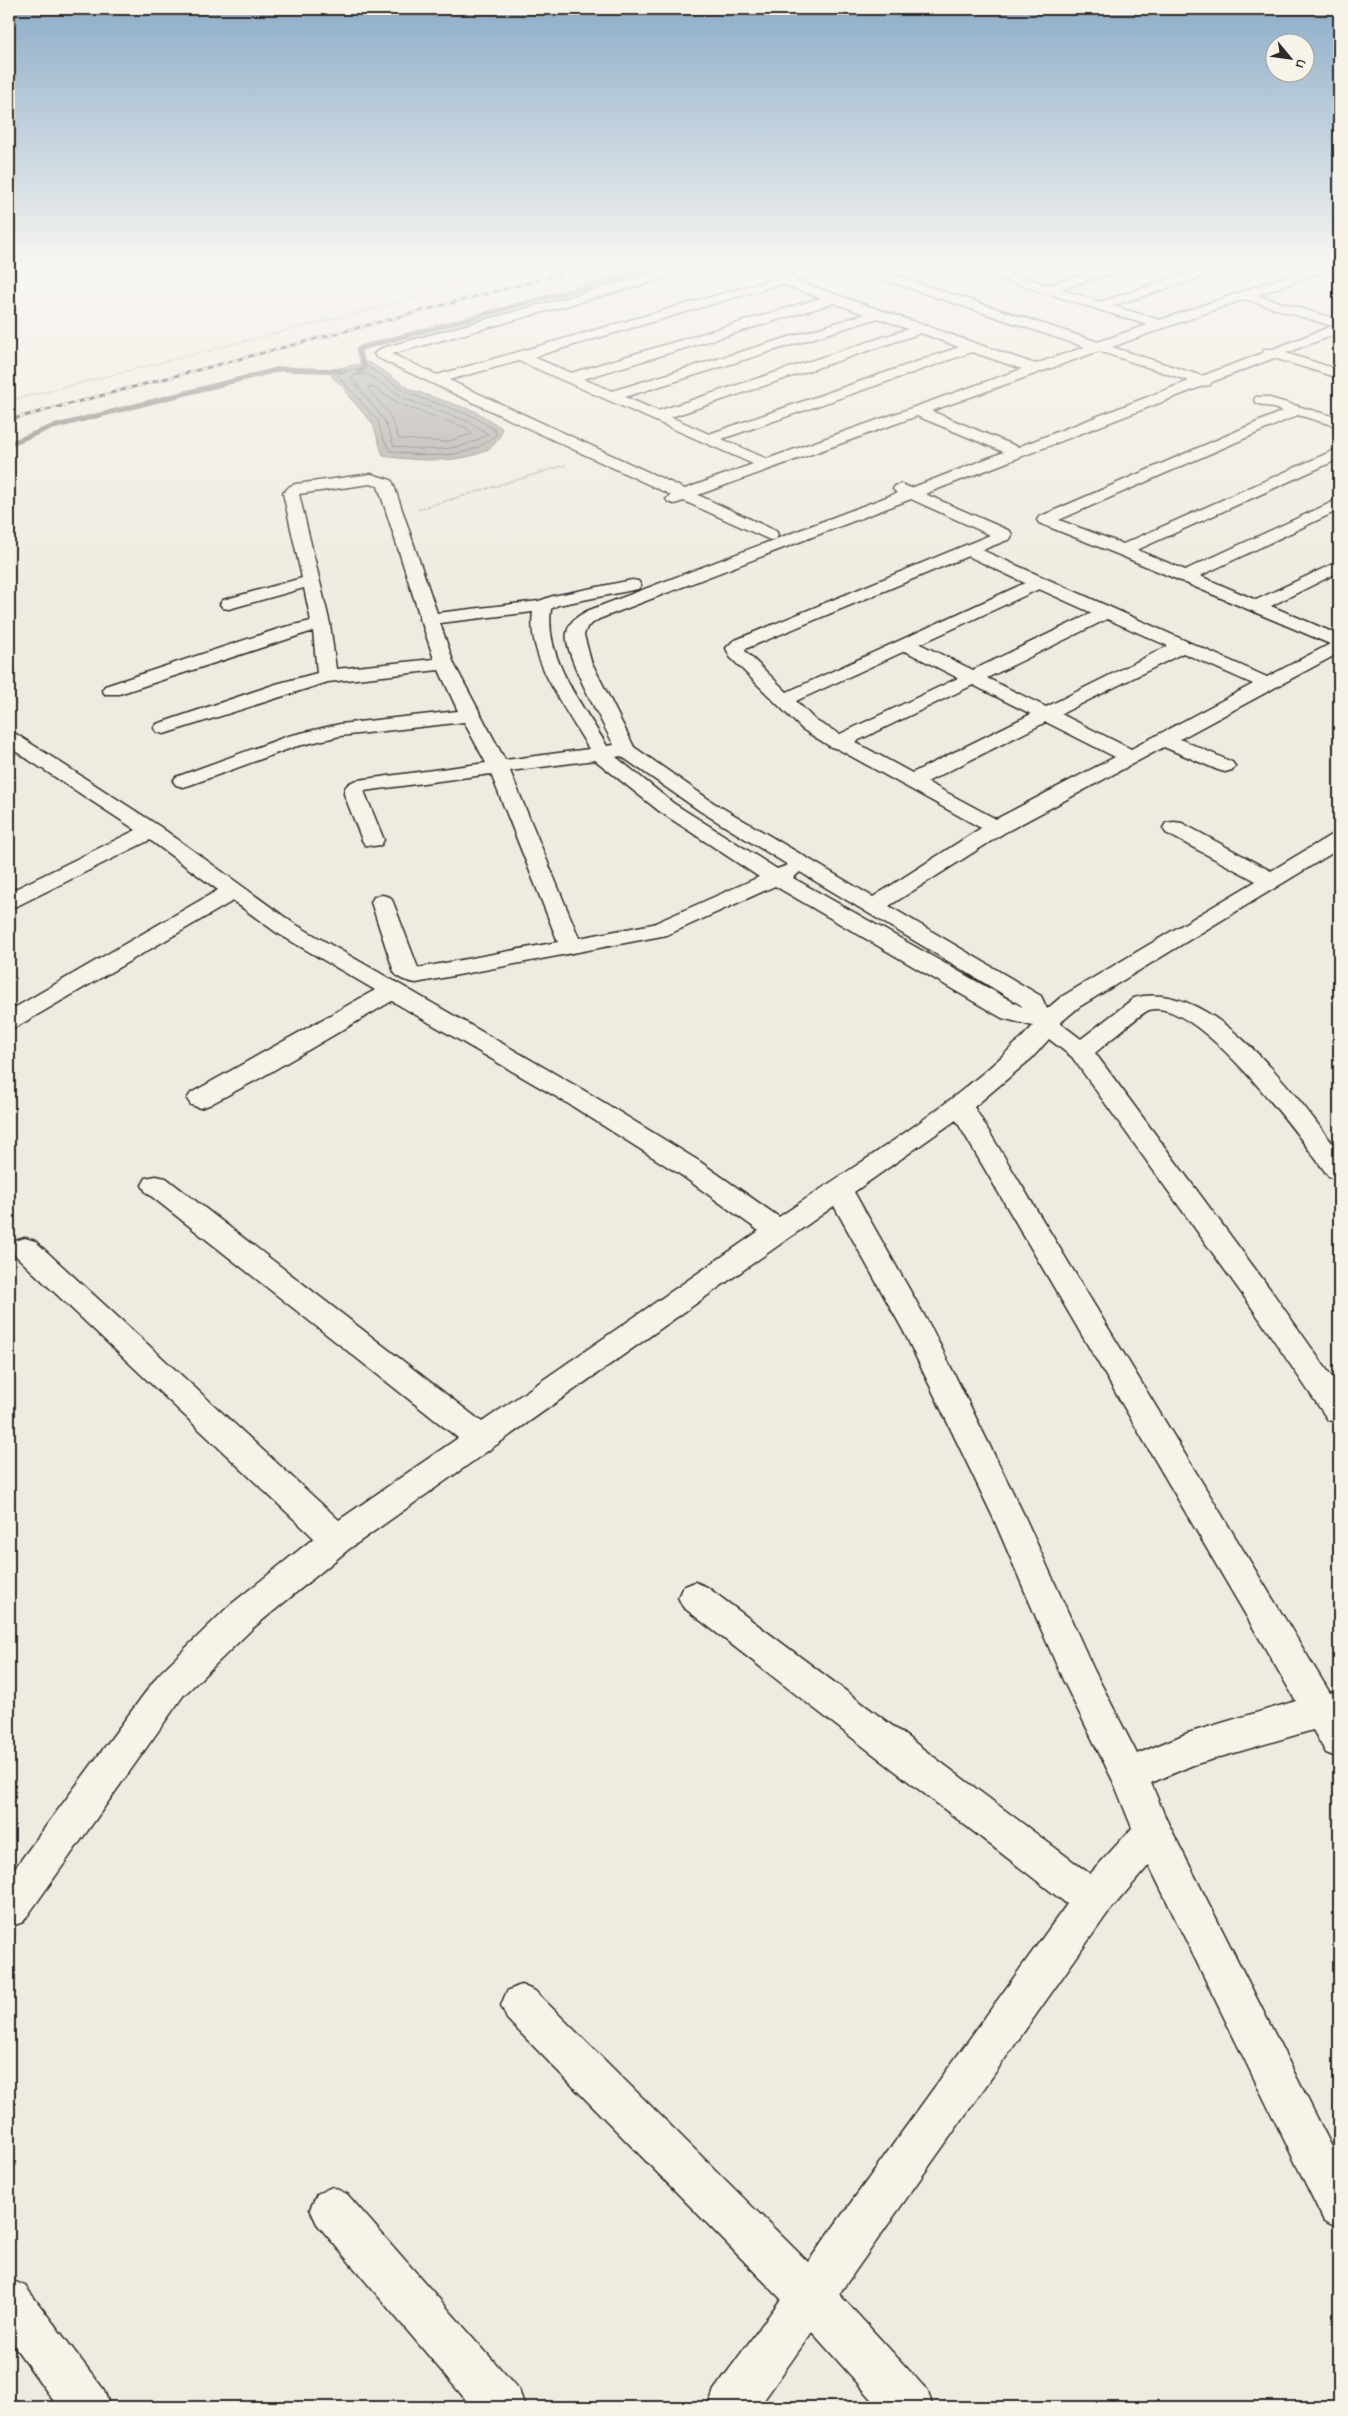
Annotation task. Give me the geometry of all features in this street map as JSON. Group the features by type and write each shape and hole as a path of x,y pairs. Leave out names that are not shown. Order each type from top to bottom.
{"street":[{"path":"438,379 587,455 677,498 770,535"},
{"path":"573,379 766,464"},
{"path":"612,396 668,379"},
{"path":"659,416 771,379"},
{"path":"708,439 881,379"},
{"path":"677,498 766,464 1007,379"},
{"path":"1181,379 1002,445 904,490 651,594 553,601 542,616 549,663 602,754 620,772 666,807 777,878 1012,1013 1042,1021 1081,1051 1260,1297 1339,1410"},
{"path":"1196,379 1205,382"},
{"path":"9,1908 171,1685 241,1617 337,1540 480,1438 780,1232 960,1105 1023,1052 1043,1031 1042,1021 1032,1001 707,807 626,750 582,661 576,634 578,627 608,598 645,582 770,535 1017,452 1213,379"},
{"path":"1261,400 1339,423"},
{"path":"916,410 1017,452"},
{"path":"996,828 809,725 737,653 735,648 1045,520 1298,410"},
{"path":"1123,550 1339,453"},
{"path":"326,676 321,624 291,493 296,489 371,479 381,480 385,483 428,619 445,664 470,716 498,766 571,946"},
{"path":"904,490 1018,530"},
{"path":"677,498 753,541"},
{"path":"1186,576 1339,504"},
{"path":"1045,520 1186,576 1339,642"},
{"path":"969,550 1106,614 1266,683"},
{"path":"1255,607 1339,566"},
{"path":"229,604 311,581"},
{"path":"784,700 1039,583"},
{"path":"838,742 1106,614"},
{"path":"428,619 542,616 578,627"},
{"path":"112,690 287,632 321,624"},
{"path":"905,644 1130,756"},
{"path":"910,782 1183,646"},
{"path":"874,906 996,828 1266,683 1339,646"},
{"path":"164,728 283,688 326,676 445,664"},
{"path":"183,781 288,742 340,730 470,716"},
{"path":"9,738 151,831 286,928 391,991 581,1100 690,1168 780,1232"},
{"path":"1164,739 1225,766"},
{"path":"373,840 354,794 354,790 358,786 626,750"},
{"path":"1174,828 1273,881"},
{"path":"9,901 151,831"},
{"path":"1042,1021 1070,1002 1339,840"},
{"path":"382,902 406,972 416,976 659,930 802,865"},
{"path":"9,1021 235,890"},
{"path":"200,1099 391,991"},
{"path":"1081,1051 1143,1003 1153,1000 1168,1002 1223,1034 1258,1068 1339,1170"},
{"path":"960,1105 1330,1709 1339,1742"},
{"path":"156,1185 480,1438"},
{"path":"839,1190 918,1332 1008,1515 1080,1680 1129,1775 1154,1833 1339,2206"},
{"path":"25,1248 337,1540"},
{"path":"694,1597 1093,1900"},
{"path":"1129,1775 1188,1750 1282,1721 1330,1709"},
{"path":"731,2407 1093,1900 1154,1833"},
{"path":"520,2005 811,2297 910,2407"},
{"path":"332,2209 502,2407"},
{"path":"9,2302 88,2407"}],"path":[{"path":"9,402 100,379"},
{"path":"394,510 428,507 587,455"}],"water":[{"path":"334,379 395,379 412,390 475,411 502,428 497,441 485,451 470,456 432,460 383,456 373,424 349,397 344,387"}],"waterway":[{"path":"9,444 49,428 242,379"}],"railway":[{"path":"9,420 165,379"}]}
